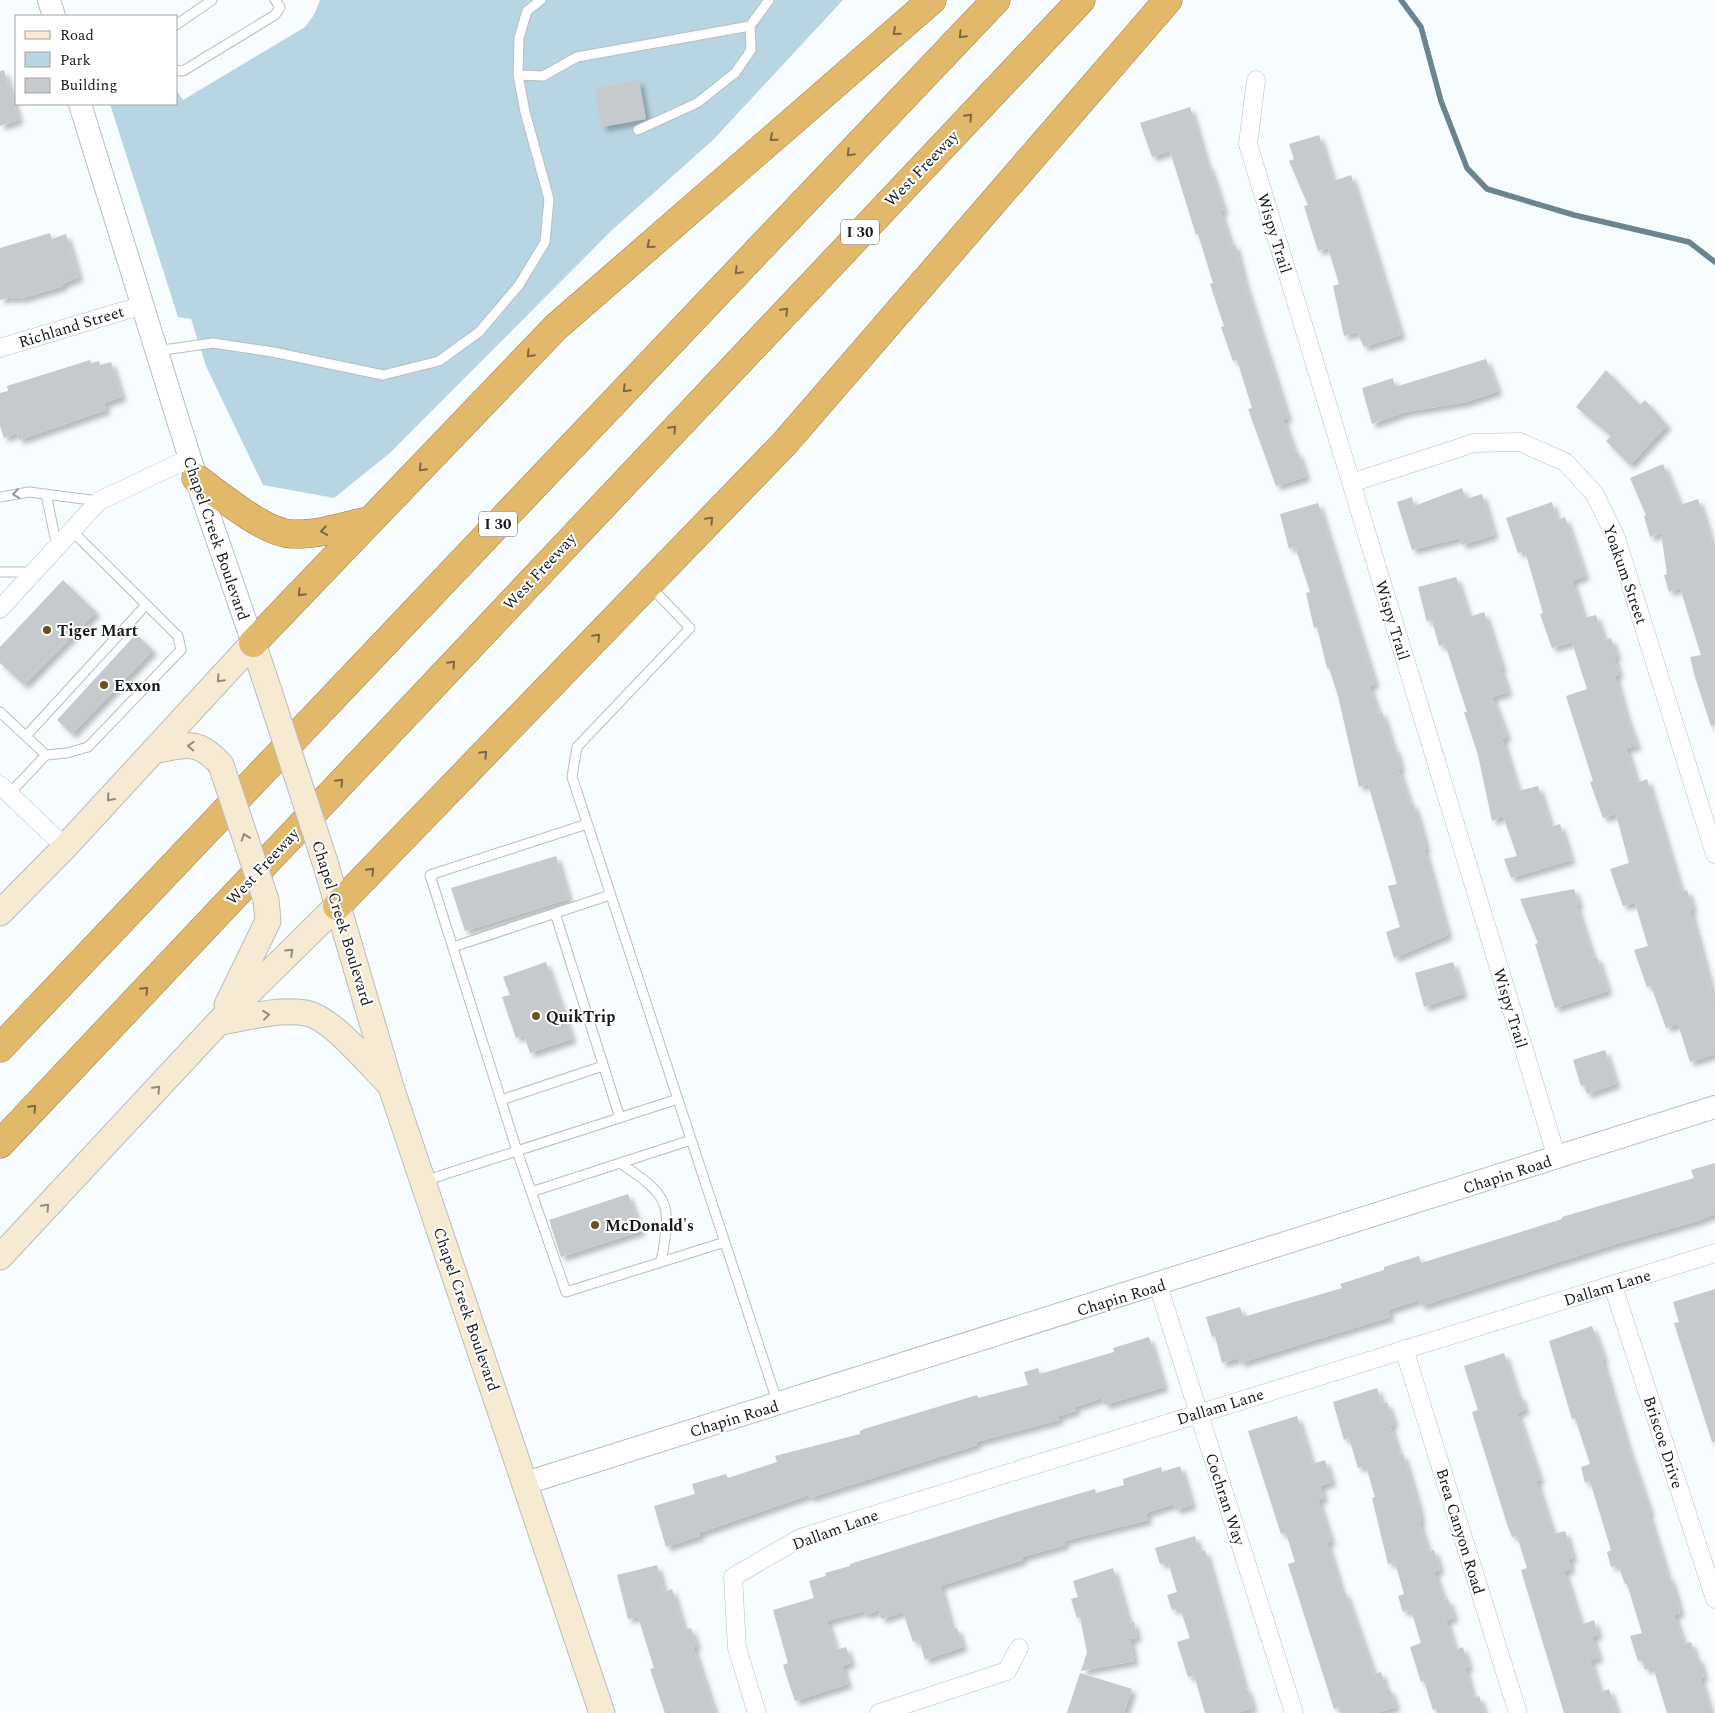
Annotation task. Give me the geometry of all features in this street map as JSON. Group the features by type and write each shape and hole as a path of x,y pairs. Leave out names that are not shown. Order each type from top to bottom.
{"highway":[{"path":"253,643 556,327 932,0"},
{"name":"I 30","path":"0,1048 996,0"},
{"name":"West Freeway","path":"0,1144 1081,0"},
{"path":"337,906 784,444 1168,0"},
{"path":"193,468 260,523 290,534 325,531 371,520"}],"main road":[{"name":"Chapel Creek Boulevard","path":"253,643 325,862 391,1087 602,1713"},
{"path":"0,914 65,847 253,643"},
{"path":"153,751 196,746 209,751 221,765 266,900 268,921 218,1023"},
{"path":"0,1257 218,1023 337,906"},
{"path":"218,1023 270,1014 307,1013 338,1031 391,1087"}],"street":[{"path":"49,0 54,15"},
{"name":"Wispy Trail","path":"1256,80 1248,144 1558,1158"},
{"name":"Chapel Creek Boulevard","path":"80,105 193,468 253,643"},
{"name":"Richland Street","path":"0,348 143,305"},
{"name":"Yoakum Street","path":"1351,483 1474,443 1520,442 1565,462 1594,493 1616,538 1715,854"},
{"path":"0,609 99,501 193,468"},
{"path":"2,788 65,847"},
{"name":"Chapin Road","path":"526,1483 1158,1285 1715,1107"},
{"name":"Dallam Lane","path":"757,1713 737,1648 733,1577 800,1538 1198,1412 1613,1286 1715,1252"},
{"name":"Cochran Way","path":"1158,1285 1294,1713"},
{"name":"Briscoe Drive","path":"1613,1286 1715,1599"},
{"name":"Brea Canyon Road","path":"1404,1349 1518,1713"},
{"path":"878,1713 1007,1671 1019,1648"}],"lane":[{"path":"178,25 212,0"},
{"path":"178,70 182,71 275,15 280,7 275,0"},
{"path":"156,351 213,343 273,352 383,375 439,361 479,332 519,286 545,242 549,199 525,112 518,75 521,29 527,11 541,0"},
{"path":"638,130 697,103 735,73 751,50 750,26 770,0"},
{"path":"518,75 543,76 577,57 750,26"},
{"path":"0,498 28,492 99,501"},
{"path":"46,494 57,547"},
{"path":"2,788 46,755 68,753 88,747 181,650 178,636 72,531"},
{"path":"0,572 34,572"},
{"path":"648,584 690,628 577,747 572,777 778,1404"},
{"path":"26,736 146,605"},
{"path":"0,712 46,755"},
{"path":"587,824 430,876 517,1151 566,1292 725,1242"},
{"path":"453,947 610,895"},
{"path":"554,913 620,1118"},
{"path":"501,1100 604,1066"},
{"path":"424,1181 678,1099"},
{"path":"531,1192 691,1140"},
{"path":"620,1163 651,1184 662,1198 666,1233 661,1262"}],"green space":[{"path":"320,0 843,0 713,140 611,231 390,453 334,498 263,485 206,366 191,319 178,317 110,105 178,105 178,93 183,100 305,27 314,15"}],"building":[{"path":"4,70 19,120 0,126 0,71"},
{"path":"639,80 646,119 602,127 595,89"},
{"path":"1190,107 1207,165 1209,165 1224,211 1220,211 1231,245 1235,244 1244,281 1288,418 1283,420 1295,453 1298,452 1306,477 1276,486 1248,409 1252,408 1237,360 1233,361 1221,327 1224,326 1210,284 1213,283 1170,151 1152,157 1140,123"},
{"path":"1319,135 1333,181 1351,175 1401,335 1364,347 1357,332 1344,336 1333,286 1339,284 1328,248 1318,251 1304,206 1308,205 1289,161 1294,159 1289,144"},
{"path":"50,233 52,239 66,234 79,277 62,284 63,286 20,299 19,297 11,299 11,297 0,300 0,248"},
{"path":"1486,359 1498,391 1466,402 1405,412 1372,424 1362,388 1393,378 1395,387"},
{"path":"90,360 91,363 99,361 100,365 111,362 122,397 104,403 106,410 19,440 17,433 4,438 0,426 0,393 8,391 7,386"},
{"path":"1606,370 1640,405 1645,400 1667,425 1630,465 1606,441 1611,436 1576,407"},
{"path":"1663,464 1680,505 1698,499 1715,553 1715,725 1711,726 1690,657 1701,655 1680,588 1669,592 1664,575 1667,574 1661,533 1650,537 1644,516 1646,515 1630,478"},
{"path":"1462,488 1466,499 1482,494 1494,535 1462,545 1460,538 1412,550 1397,502 1412,497 1414,506"},
{"path":"1552,502 1557,520 1565,517 1585,576 1572,581 1584,618 1596,615 1604,640 1611,638 1617,656 1614,657 1619,674 1615,676 1637,746 1626,748 1637,783 1647,779 1681,891 1687,890 1693,909 1690,910 1715,1003 1715,1054 1690,1062 1678,1024 1666,1028 1651,986 1647,987 1634,950 1648,946 1635,903 1623,906 1610,869 1629,863 1616,814 1603,818 1590,782 1593,781 1566,696 1587,689 1572,642 1552,648 1540,614 1543,613 1525,551 1518,553 1506,518"},
{"path":"1318,503 1375,684 1369,686 1378,713 1382,712 1393,748 1395,747 1401,768 1398,769 1410,804 1413,803 1419,822 1426,848 1424,849 1448,935 1394,958 1386,932 1400,927 1388,886 1397,884 1368,784 1359,787 1338,696 1329,668 1327,668 1317,627 1314,628 1306,593 1310,592 1295,546 1289,549 1280,514"},
{"path":"1456,577 1469,617 1484,612 1502,667 1500,668 1508,692 1492,697 1507,737 1502,739 1518,791 1538,786 1551,827 1560,824 1571,860 1511,878 1504,859 1517,856 1503,816 1492,821 1478,755 1464,712 1467,712 1445,644 1439,646 1432,620 1427,622 1418,587"},
{"name":"Tiger Mart","path":"63,580 96,612 24,685 0,663 0,647"},
{"name":"Exxon","path":"136,634 153,650 72,734 57,720"},
{"path":"556,856 569,899 465,931 451,888"},
{"path":"1574,889 1579,904 1576,905 1593,958 1597,957 1608,991 1555,1008 1535,944 1538,943 1520,899"},
{"name":"QuikTrip","path":"546,962 572,1039 530,1053 524,1035 516,1038 502,997 510,995 503,977"},
{"path":"1453,962 1463,994 1424,1007 1415,973"},
{"path":"1605,1050 1616,1084 1587,1094 1584,1085 1581,1086 1573,1060"},
{"path":"1715,1163 1715,1214 1697,1221 1609,1246 1421,1306 1419,1300 1388,1310 1390,1317 1240,1363 1239,1358 1222,1363 1215,1336 1212,1337 1206,1317 1240,1307 1243,1317 1342,1288 1340,1284 1384,1270 1384,1267 1419,1256 1421,1263 1562,1219 1562,1217 1694,1178 1691,1170"},
{"name":"McDonald's","path":"628,1194 641,1231 561,1257 549,1220"},
{"path":"1715,1289 1715,1442 1712,1442 1674,1323 1679,1322 1673,1302"},
{"path":"1592,1326 1604,1359 1602,1360 1627,1445 1650,1512 1648,1513 1668,1578 1670,1577 1677,1600 1680,1613 1674,1615 1684,1644 1691,1642 1696,1659 1699,1658 1704,1677 1700,1678 1711,1713 1667,1713 1653,1667 1645,1670 1642,1660 1638,1661 1630,1636 1642,1633 1627,1584 1625,1584 1618,1565 1611,1567 1607,1552 1611,1550 1590,1481 1585,1483 1581,1467 1590,1464 1575,1418 1572,1419 1549,1341"},
{"path":"1149,1337 1164,1387 1105,1405 1102,1398 1074,1407 1076,1411 1058,1416 1059,1420 976,1442 977,1445 810,1498 809,1495 699,1533 700,1536 666,1547 654,1506 695,1494 692,1484 726,1474 728,1478 777,1462 775,1456 860,1434 860,1431 864,1429 977,1395 978,1398 1028,1385 1024,1372 1038,1368 1040,1374 1114,1352 1113,1348"},
{"path":"1504,1353 1518,1397 1521,1396 1525,1410 1517,1413 1540,1480 1536,1481 1553,1534 1565,1531 1573,1558 1568,1559 1571,1569 1564,1571 1581,1625 1594,1620 1598,1635 1592,1637 1599,1658 1590,1660 1600,1692 1609,1689 1617,1713 1564,1713 1521,1570 1527,1568 1517,1536 1512,1537 1507,1524 1472,1412 1478,1410 1464,1366"},
{"path":"1377,1388 1382,1404 1387,1402 1394,1424 1390,1425 1399,1455 1403,1454 1418,1505 1421,1522 1419,1523 1428,1551 1434,1550 1440,1570 1434,1572 1444,1600 1448,1599 1454,1618 1446,1620 1455,1650 1463,1647 1469,1667 1465,1668 1473,1698 1479,1696 1484,1713 1437,1713 1436,1709 1433,1710 1424,1681 1421,1682 1410,1647 1421,1643 1411,1610 1403,1612 1398,1596 1404,1594 1395,1562 1388,1564 1372,1498 1375,1497 1366,1466 1358,1468 1349,1438 1344,1440 1333,1402"},
{"path":"1297,1416 1312,1464 1325,1460 1332,1482 1320,1486 1324,1498 1318,1500 1331,1541 1327,1543 1342,1593 1345,1592 1374,1674 1381,1672 1386,1690 1390,1689 1396,1707 1377,1713 1341,1713 1339,1707 1334,1709 1288,1564 1295,1562 1286,1533 1281,1534 1248,1431"},
{"path":"1180,1466 1192,1505 1176,1510 1174,1504 1146,1513 1148,1520 1064,1541 1065,1545 1022,1557 1023,1560 940,1586 952,1629 957,1628 963,1647 925,1660 919,1640 913,1642 903,1612 881,1619 879,1610 865,1615 864,1611 827,1621 836,1650 846,1647 851,1663 842,1666 848,1684 795,1701 783,1665 788,1663 773,1610 814,1598 809,1581 826,1576 825,1573 850,1566 850,1564 1016,1512 1095,1489 1096,1493 1124,1485 1123,1479 1161,1467 1162,1472"},
{"path":"1195,1536 1199,1552 1205,1550 1245,1689 1247,1688 1253,1708 1237,1713 1205,1713 1194,1675 1188,1677 1177,1642 1190,1638 1180,1608 1172,1610 1167,1595 1177,1592 1168,1562 1160,1564 1155,1548"},
{"path":"657,1565 664,1592 672,1589 684,1630 691,1628 697,1646 693,1647 715,1713 665,1713 650,1669 654,1668 638,1617 628,1619 617,1575"},
{"path":"1113,1568 1129,1623 1134,1622 1137,1638 1130,1639 1134,1661 1081,1671 1087,1653 1080,1617 1077,1618 1071,1599 1078,1597 1073,1581"},
{"path":"1080,1673 1132,1689 1124,1713 1067,1713"}],"waterway":[{"path":"1401,0 1421,27 1441,101 1467,168 1487,189 1574,215 1689,242 1715,262"}],"place":[{"name":"Tiger Mart","path":"47,630"},
{"name":"Exxon","path":"104,685"},
{"name":"QuikTrip","path":"536,1016"},
{"name":"McDonald's","path":"595,1225"}]}
